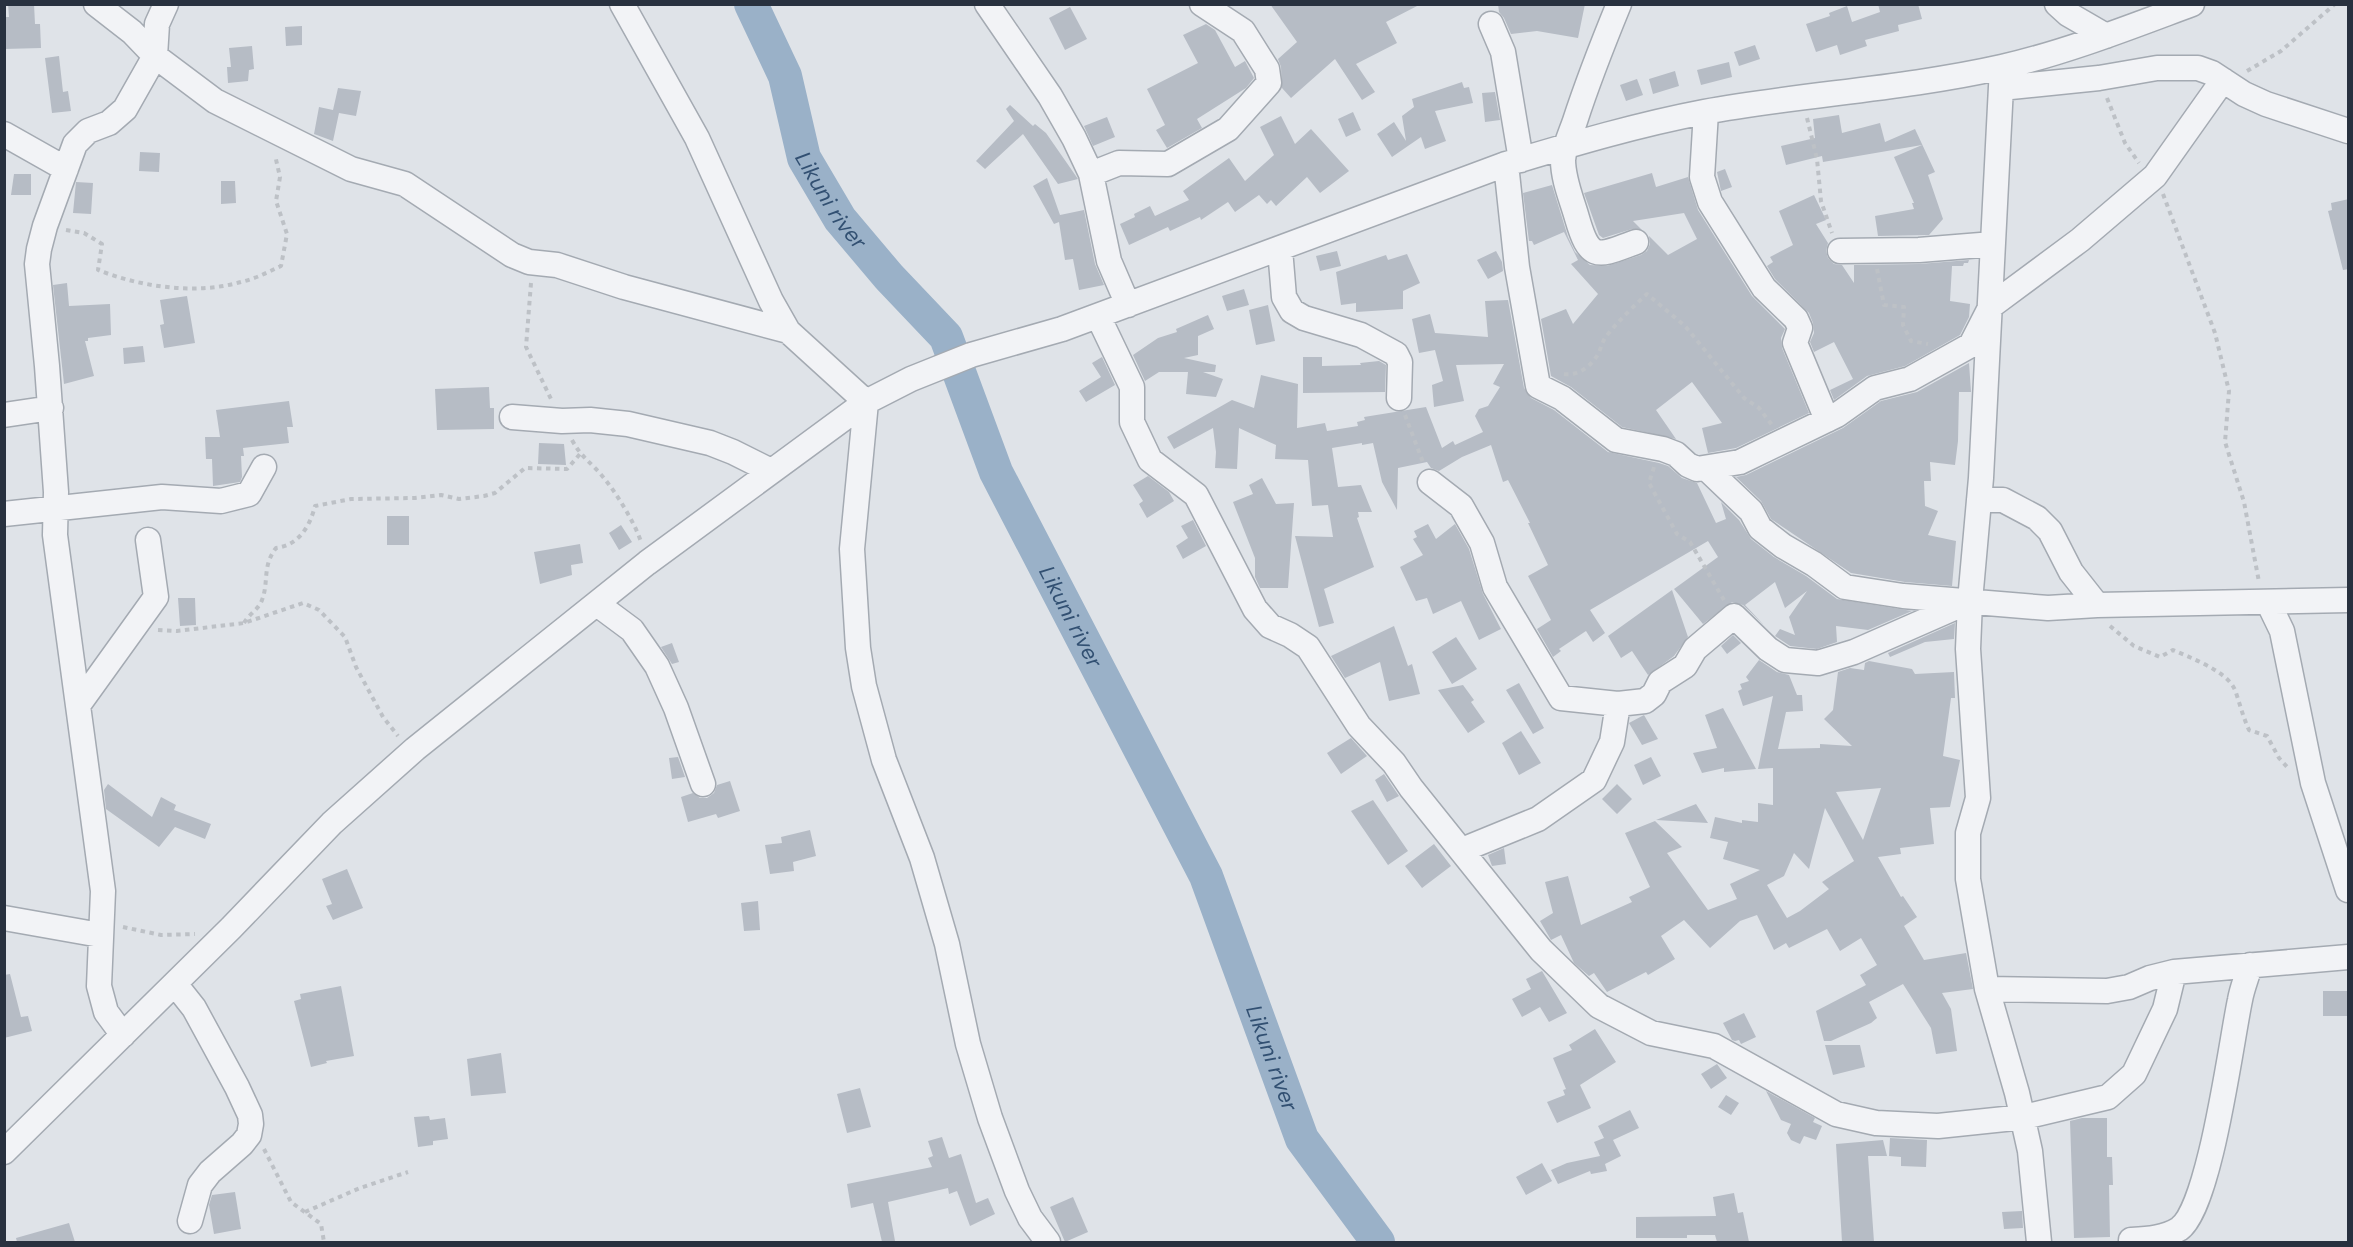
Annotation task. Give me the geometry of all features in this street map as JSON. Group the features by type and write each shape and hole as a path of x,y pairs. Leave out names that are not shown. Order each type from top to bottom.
{"street":[{"path":"96,4 132,32 155,56 214,101 351,169 405,184 512,255 529,262 557,265 616,284 788,331"},
{"path":"123,1035 106,1012 99,986 103,891 55,535 56,492 51,408 37,264 45,226 75,144 88,131 109,123 125,109 155,56 157,24 166,4"},
{"path":"622,4 697,138 771,301 788,331 866,402"},
{"path":"987,4 1050,96 1074,138 1090,174 1109,261 1128,305"},
{"path":"1090,174 1119,163 1168,164 1228,129 1269,83 1268,69 1242,31 1202,4"},
{"path":"1619,4 1592,68 1563,159 1579,225 1590,250 1595,254 1604,254 1636,242"},
{"path":"2057,4 2068,14 2106,36"},
{"path":"2001,78 2192,4"},
{"path":"1491,24 1503,52 1514,162 1517,267 1538,386 1562,398 1616,440 1663,449 1676,454 1688,465 1697,469 1740,462 1837,415 1875,388 1910,380 1971,345 1991,306 2080,240 2156,176 2223,80"},
{"path":"4,1152 231,928 332,823 416,749 647,562 866,402 971,354 1062,329 1514,162 1637,125 1706,112 1904,84 2001,78 2099,78 2157,68 2184,68 2212,73 2244,94 2266,104 2349,131"},
{"path":"2001,78 1991,306 1968,649 1978,798 1968,833 1968,879 1987,989 2024,1118 2030,1151 2039,1242"},
{"path":"1706,112 1702,177 1710,202 1764,288 1796,319 1800,328 1795,343 1827,420"},
{"path":"4,134 66,169"},
{"path":"1840,251 1918,250 1994,244"},
{"path":"1280,249 1284,297 1292,312 1304,318 1361,335 1396,354 1400,362 1399,398"},
{"path":"1098,316 1132,387 1132,422 1150,460 1196,495 1255,609 1270,626 1308,647 1359,726 1394,764 1549,958 1599,1006 1651,1033 1714,1046 1836,1114 1876,1123 1938,1126 2024,1118 2108,1097 2134,1074 2165,1009 2174,972"},
{"path":"866,402 852,549 858,648 864,686 884,760 922,858 947,944 968,1044 990,1118 1017,1191 1030,1218 1048,1242"},
{"path":"4,415 51,408"},
{"path":"512,417 562,422 590,420 628,424 710,443 771,471"},
{"path":"4,514 162,497 222,501 249,494 264,467"},
{"path":"1707,469 1751,511 1760,528 1845,588 1903,596 2048,608 2349,600"},
{"path":"1430,482 1461,506 1482,543 1495,588 1561,698 1618,704 1645,701 1653,694 1660,682 1685,666 1695,649 1734,616 1768,649 1785,660 1818,663 1854,652 1970,601"},
{"path":"1979,500 2003,500 2037,518 2050,531 2072,572 2097,605"},
{"path":"79,704 156,597 148,540"},
{"path":"2268,602 2282,630 2293,693 2312,777 2349,890"},
{"path":"597,604 632,630 657,666 676,708 703,784"},
{"path":"1462,850 1538,819 1594,780 1612,742 1618,704"},
{"path":"4,918 100,931"},
{"path":"1987,989 2107,991 2129,987 2150,978 2174,972 2349,957"},
{"path":"2131,1240 2178,1236 2197,1202 2210,1156 2240,999 2250,965"},
{"path":"175,984 194,1008 205,1028 250,1114 251,1124 249,1135 242,1144 210,1172 200,1185 190,1221"}],"path":[{"path":"2223,80 2246,71 2281,51 2335,4"},
{"path":"2099,78 2125,143 2138,161 2156,176 2215,333 2229,391 2225,442 2244,502 2260,588 2268,602"},
{"path":"1802,97 1817,159 1821,201 1840,251"},
{"path":"45,226 84,233 102,244 98,270 116,277 180,288 216,287 255,277 280,266 287,234 276,201 280,177 275,133"},
{"path":"1875,251 1882,302 1884,305 1904,307 1903,325 1911,341 1932,345"},
{"path":"1535,376 1578,374 1597,356 1601,342 1609,332 1647,294 1685,326 1744,398 1759,408 1783,441"},
{"path":"1399,398 1430,482"},
{"path":"1663,449 1649,483 1677,534 1690,542 1734,616"},
{"path":"244,623 261,604 270,555 276,548 286,547 299,537 311,523 315,506 351,499 441,495 459,499 484,496 495,493 525,468 567,469 580,454"},
{"path":"132,630 177,631 244,623 303,603 319,610 345,637 356,667 383,717 397,736 416,749"},
{"path":"2097,605 2108,624 2134,646 2160,657 2174,650 2203,663 2220,675 2234,688 2240,712 2249,730 2267,736 2288,768 2312,777"},
{"path":"100,931 127,927 161,935 207,933 231,928"},
{"path":"251,1124 291,1202 321,1224 324,1242"},
{"path":"305,1212 360,1188 408,1172"}],"building":[{"path":"8,4 34,4 35,24 40,24 41,48 4,49 4,17 9,17"},
{"path":"1270,4 1421,4 1386,22 1397,43 1356,64 1375,92 1362,100 1335,59 1291,98 1282,88 1281,67 1278,59 1297,42"},
{"path":"1498,4 1585,4 1578,38 1537,31 1511,34 1499,12"},
{"path":"1878,4 1918,4 1922,19 1898,25 1899,31 1865,40 1867,46 1840,55 1837,45 1816,52 1806,24 1830,16 1829,13 1847,6 1852,22 1880,12"},
{"path":"1070,7 1087,39 1065,50 1049,18"},
{"path":"1206,24 1215,30 1235,67 1245,61 1254,78 1246,88 1197,119 1202,128 1167,148 1156,130 1165,125 1147,89 1198,63 1183,35"},
{"path":"302,26 302,45 286,46 285,27"},
{"path":"1755,45 1760,59 1739,66 1734,52"},
{"path":"252,46 254,69 249,70 248,81 228,83 227,67 231,67 229,48"},
{"path":"59,56 63,92 68,91 71,111 52,113 45,58"},
{"path":"1729,62 1732,77 1701,85 1697,70"},
{"path":"1675,71 1679,86 1653,94 1649,79"},
{"path":"1637,79 1643,95 1626,101 1620,85"},
{"path":"1462,82 1464,88 1469,87 1473,103 1435,111 1446,141 1425,149 1421,137 1392,157 1377,134 1394,122 1406,141 1402,116 1414,107 1412,99"},
{"path":"338,88 361,91 356,116 339,113 333,141 314,134 319,107 333,110"},
{"path":"1495,92 1500,120 1485,122 1482,93"},
{"path":"1010,105 1033,126 1035,124 1046,133 1078,179 1058,184 1023,134 985,169 976,161 1014,121 1006,109"},
{"path":"1353,112 1361,130 1346,137 1338,119"},
{"path":"1839,115 1842,133 1880,123 1885,142 1915,129 1935,172 1928,175 1943,219 1929,235 1878,236 1875,216 1914,209 1912,203 1914,203 1894,157 1922,145 1823,162 1822,156 1786,165 1781,146 1815,138 1813,119"},
{"path":"1281,116 1295,144 1311,129 1349,171 1320,193 1307,177 1276,206 1271,200 1267,204 1259,195 1235,212 1228,202 1201,220 1200,217 1170,231 1168,227 1129,245 1120,224 1150,206 1155,216 1189,200 1183,191 1229,158 1245,181 1274,155 1260,127"},
{"path":"1107,117 1115,137 1093,146 1084,126"},
{"path":"140,152 160,153 159,172 139,171"},
{"path":"1725,169 1732,187 1721,191 1717,172"},
{"path":"1652,173 1656,187 1688,177 1698,210 1752,296 1785,329 1781,338 1782,348 1809,413 1736,448 1708,453 1702,428 1722,423 1692,382 1656,410 1676,439 1622,427 1571,387 1551,376 1541,319 1566,309 1573,324 1598,294 1571,264 1578,260 1564,232 1534,245 1532,241 1529,241 1523,193 1552,185 1575,252 1590,265 1607,266 1647,251 1650,244 1649,236 1668,255 1697,239 1684,213 1633,221 1642,230 1632,229 1603,238 1599,235 1584,193"},
{"path":"14,174 31,174 31,195 11,195"},
{"path":"1047,178 1060,215 1084,210 1095,264 1104,285 1079,290 1073,259 1065,260 1059,222 1054,224 1033,186"},
{"path":"221,181 235,181 236,203 221,204"},
{"path":"76,182 93,183 91,214 73,213"},
{"path":"1814,195 1826,220 1816,224 1828,243 1826,251 1828,258 1834,264 1842,265 1854,283 1854,265 1919,264 1969,260 1963,266 1952,266 1950,301 1970,304 1969,317 1960,335 1905,366 1867,376 1834,400 1830,390 1853,379 1834,342 1814,352 1810,342 1814,333 1813,323 1809,313 1775,279 1767,266 1773,262 1770,257 1793,245 1779,211"},
{"path":"2349,199 2349,269 2343,270 2328,211 2332,210 2331,203"},
{"path":"1337,251 1341,266 1320,271 1316,256"},
{"path":"1496,251 1502,262 1503,271 1488,279 1477,260"},
{"path":"1407,254 1420,283 1403,291 1403,309 1356,312 1356,303 1341,305 1336,272 1386,255 1388,260"},
{"path":"67,283 69,306 110,304 111,335 88,338 88,341 85,341 94,376 64,384 53,285"},
{"path":"1244,289 1249,305 1227,311 1222,296"},
{"path":"187,296 195,343 164,348 160,325 164,324 160,300"},
{"path":"1508,300 1524,388 1531,398 1554,410 1608,452 1668,466 1682,478 1697,483 1716,523 1726,519 1721,502 1739,520 1751,539 1837,599 1912,611 1868,630 1836,626 1837,642 1817,649 1790,646 1775,636 1780,629 1795,635 1789,617 1807,591 1785,608 1775,582 1745,605 1763,624 1743,605 1732,602 1703,624 1674,589 1718,557 1708,541 1590,610 1605,633 1593,642 1586,631 1559,649 1561,651 1553,657 1537,629 1551,620 1528,576 1548,565 1508,480 1503,482 1491,445 1462,457 1439,471 1431,468 1427,462 1398,468 1397,510 1382,482 1373,443 1362,445 1362,443 1332,448 1338,487 1361,485 1372,512 1358,512 1359,517 1357,518 1374,567 1324,589 1334,623 1319,627 1295,536 1333,537 1328,505 1312,506 1308,460 1275,459 1276,445 1239,428 1237,469 1215,468 1213,428 1174,449 1167,437 1232,400 1254,408 1261,375 1298,384 1297,428 1325,423 1327,431 1358,426 1357,422 1365,420 1364,417 1426,407 1442,448 1453,441 1455,445 1483,432 1475,416 1479,409 1488,406 1500,387 1493,384 1504,364 1456,365 1464,401 1434,407 1432,385 1443,381 1435,350 1419,353 1412,319 1430,314 1435,333 1488,337 1485,301"},
{"path":"1268,305 1275,341 1256,345 1249,310"},
{"path":"1208,315 1214,329 1198,336 1198,355 1184,358 1216,365 1215,372 1203,372 1223,379 1216,397 1186,394 1188,372 1159,372 1145,381 1133,355 1158,338 1177,332 1176,329"},
{"path":"143,346 145,362 124,364 123,348"},
{"path":"1102,357 1115,385 1086,402 1079,391 1101,377 1092,363"},
{"path":"1303,357 1322,357 1322,366 1361,365 1360,363 1379,361 1386,365 1385,392 1303,393"},
{"path":"1969,363 1971,392 1959,392 1955,465 1930,462 1931,481 1924,481 1925,506 1938,511 1928,535 1956,541 1952,586 1905,582 1851,573 1771,519 1761,501 1736,477 1746,475 1843,428 1881,401 1917,392"},
{"path":"489,387 490,408 494,408 494,429 437,430 435,389"},
{"path":"289,401 293,427 287,427 289,443 243,448 240,482 213,486 212,459 206,459 205,437 220,437 216,410"},
{"path":"539,443 564,444 566,465 538,464"},
{"path":"1148,476 1169,492 1174,501 1147,518 1139,504 1143,501 1133,485"},
{"path":"1262,478 1276,504 1294,503 1288,588 1260,588 1255,577 1255,558 1233,502 1253,494 1249,485"},
{"path":"387,516 409,516 409,545 387,545"},
{"path":"1193,520 1206,546 1183,559 1176,546 1188,538 1181,526"},
{"path":"1428,524 1436,539 1455,524 1469,549 1483,594 1501,629 1479,640 1461,601 1433,614 1427,598 1416,601 1400,567 1423,555 1413,539 1417,537 1414,531"},
{"path":"621,525 632,542 619,550 609,533"},
{"path":"580,544 583,563 571,565 572,575 540,584 534,552"},
{"path":"1672,590 1688,637 1674,656 1648,675 1632,651 1621,658 1608,636"},
{"path":"178,598 195,598 196,625 180,626"},
{"path":"1955,623 1954,639 1925,642 1890,657 1888,653"},
{"path":"1394,626 1408,666 1412,664 1420,694 1389,701 1380,662 1345,678 1331,656"},
{"path":"1733,635 1741,643 1727,654 1721,646"},
{"path":"1456,637 1477,669 1452,684 1432,652"},
{"path":"672,643 679,662 672,664 661,647"},
{"path":"1759,660 1777,672 1789,675 1797,695 1802,695 1803,711 1786,712 1778,749 1820,748 1820,744 1852,746 1824,719 1833,710 1838,672 1850,668 1864,670 1865,663 1869,661 1912,669 1915,674 1954,672 1955,698 1951,698 1943,756 1960,760 1950,807 1930,808 1934,844 1900,848 1901,854 1878,857 1901,897 1903,896 1917,917 1904,926 1924,960 1966,953 1973,989 1942,993 1951,1009 1957,1051 1936,1054 1931,1028 1903,984 1869,1002 1877,1018 1871,1023 1831,1041 1824,1041 1816,1011 1866,985 1860,975 1877,965 1861,938 1840,951 1827,929 1789,948 1786,943 1774,950 1757,915 1740,921 1710,948 1684,920 1661,936 1675,959 1648,975 1646,972 1607,992 1594,973 1589,976 1574,963 1561,935 1551,940 1540,921 1553,913 1545,882 1568,876 1581,925 1632,902 1629,897 1650,887 1625,833 1655,821 1682,847 1667,853 1708,910 1737,899 1730,884 1760,870 1723,859 1728,842 1710,838 1715,817 1742,823 1742,820 1758,822 1758,803 1773,805 1773,768 1758,769 1773,696 1743,706 1738,691 1742,689 1740,684 1749,681 1746,677","holes":["1881,788 1863,840 1836,792","1825,808 1854,861 1822,882 1829,889 1787,918 1767,885 1784,876 1794,853 1809,869"]},
{"path":"1519,683 1544,728 1533,734 1506,690"},
{"path":"1463,685 1474,700 1471,702 1485,722 1468,733 1438,690"},
{"path":"1723,708 1756,769 1724,772 1724,768 1702,773 1693,753 1717,748 1705,715"},
{"path":"1644,715 1658,739 1642,745 1629,723"},
{"path":"1521,731 1541,763 1519,775 1502,743"},
{"path":"1351,738 1367,756 1341,774 1327,753"},
{"path":"678,757 685,777 672,779 669,758"},
{"path":"1651,757 1661,776 1643,785 1634,765"},
{"path":"1384,774 1399,796 1387,802 1375,780"},
{"path":"730,781 740,811 718,818 716,814 688,822 681,797 693,793 700,798 707,798 714,793 717,785"},
{"path":"108,784 152,817 161,797 176,805 174,810 211,824 205,839 175,827 159,847 106,809 104,790"},
{"path":"1617,784 1632,799 1617,814 1602,799"},
{"path":"1373,800 1408,851 1388,865 1351,811"},
{"path":"1696,804 1708,823 1656,820"},
{"path":"810,830 816,856 793,862 794,871 770,874 765,845 782,843 781,837"},
{"path":"1434,844 1451,866 1422,888 1405,866"},
{"path":"1504,848 1506,864 1492,866 1488,855"},
{"path":"347,869 363,908 333,920 326,906 332,904 322,879"},
{"path":"758,901 760,930 744,931 741,903"},
{"path":"1542,971 1567,1013 1549,1022 1540,1007 1522,1017 1512,999 1531,989 1526,979"},
{"path":"10,974 21,1017 28,1016 32,1031 4,1038 4,975"},
{"path":"341,986 354,1056 326,1061 327,1063 311,1067 294,1001 301,999 300,994"},
{"path":"2323,991 2349,991 2349,1016 2323,1016"},
{"path":"1744,1013 1756,1037 1741,1044 1739,1040 1732,1040 1723,1023"},
{"path":"1595,1029 1616,1062 1580,1085 1591,1108 1557,1123 1547,1102 1565,1095 1563,1090 1566,1089 1553,1058 1572,1050 1569,1045"},
{"path":"1825,1045 1860,1045 1865,1067 1833,1075"},
{"path":"501,1053 506,1093 471,1096 467,1059"},
{"path":"1717,1064 1727,1078 1711,1089 1701,1074"},
{"path":"860,1088 871,1127 847,1133 837,1094"},
{"path":"1766,1091 1815,1118 1813,1122 1822,1126 1816,1140 1804,1136 1800,1144 1791,1140 1787,1133 1791,1124 1781,1120"},
{"path":"1726,1095 1739,1103 1731,1115 1718,1107"},
{"path":"1630,1110 1639,1128 1613,1140 1621,1156 1605,1164 1607,1171 1591,1174 1590,1171 1558,1184 1551,1170 1567,1163 1600,1156 1594,1142 1604,1138 1598,1126"},
{"path":"429,1116 430,1120 445,1118 448,1139 433,1141 433,1145 418,1147 414,1117"},
{"path":"2082,1118 2107,1118 2107,1157 2112,1157 2113,1185 2109,1185 2110,1237 2074,1238 2070,1121"},
{"path":"942,1137 949,1158 961,1154 976,1203 988,1198 995,1214 970,1226 957,1191 949,1194 948,1188 888,1202 895,1241 882,1242 873,1203 851,1208 847,1184 932,1167 928,1158 933,1156 928,1141"},
{"path":"1890,1138 1927,1140 1926,1167 1901,1166 1901,1157 1889,1156"},
{"path":"1883,1140 1887,1156 1868,1156 1874,1242 1842,1242 1836,1144"},
{"path":"1542,1163 1552,1181 1526,1195 1516,1177"},
{"path":"235,1192 241,1229 214,1234 209,1205 212,1195"},
{"path":"1734,1193 1738,1213 1743,1212 1749,1242 1717,1242 1715,1235 1687,1235 1687,1238 1636,1238 1636,1217 1716,1216 1713,1197"},
{"path":"1073,1197 1088,1232 1065,1242 1050,1207"},
{"path":"2022,1211 2023,1228 2004,1229 2002,1212"},
{"path":"69,1223 75,1242 17,1242 16,1238"}],"waterway":[{"name":"Likuni river","path":"751,4 785,76 804,158 840,219 889,277 946,337 996,472 1206,876 1302,1139 1378,1242"}]}
